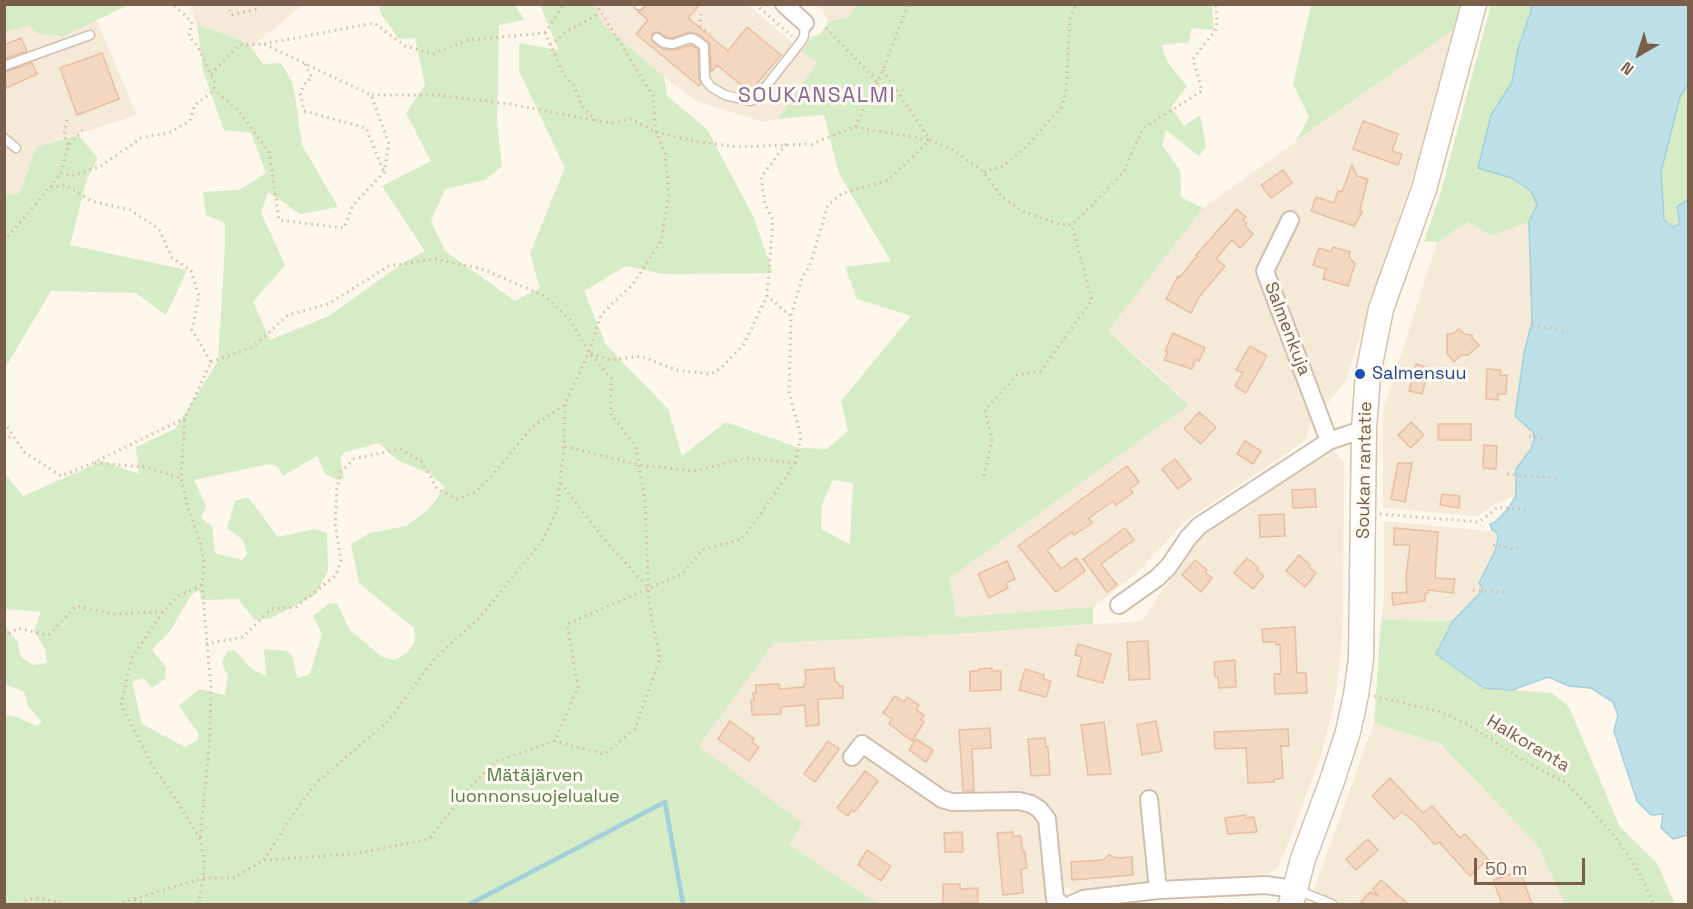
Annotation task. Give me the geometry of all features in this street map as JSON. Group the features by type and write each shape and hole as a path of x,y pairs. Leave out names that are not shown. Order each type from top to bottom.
{"street":[{"path":"784,4 805,22"},
{"name":"Soukan rantatie","path":"1292,897 1332,781 1356,695 1361,659 1364,429 1368,374 1381,309 1424,189 1474,4"},
{"name":"Salmenkuja","path":"1290,220 1265,271 1329,441"},
{"path":"1119,605 1157,578 1199,526 1329,441 1364,429"},
{"path":"852,757 862,744 942,800 952,802 1018,801 1031,804 1039,809 1047,819 1055,899 1060,904"},
{"path":"1149,799 1158,890"},
{"path":"1072,904 1083,899 1158,890 1266,885 1292,897"}],"lane":[{"path":"657,38 664,43 672,44 691,38 696,40 704,46 706,51 705,79 711,87 725,95 750,100 756,99 800,44 804,36 805,22"},
{"path":"4,66 90,35"},
{"path":"4,138 16,148"},
{"path":"1292,897 1332,904"}],"path":[{"path":"173,4 192,22 189,36 198,47 211,74 214,90"},
{"path":"228,4 231,15 258,9 260,4"},
{"path":"545,33 564,4"},
{"path":"117,904 204,878 234,878 264,860 317,782 388,721 435,658 478,619 543,540 557,510 564,446 565,404 589,352 601,315 633,284 661,241 669,194 665,154 656,132 653,96 596,4"},
{"path":"755,4 800,44"},
{"path":"855,127 883,70 910,4"},
{"path":"984,172 1004,166 1028,145 1062,106 1066,90 1070,18 1076,4"},
{"path":"264,44 371,95 437,95 500,102 612,123 631,118 656,132 694,141 737,147 812,144 855,127 930,140 952,150 984,172 1002,196 1024,212 1059,224 1072,225 1123,173 1143,128 1202,91 1193,59 1217,28 1214,4"},
{"path":"550,45 566,32 600,12"},
{"path":"702,14 700,26 713,37"},
{"path":"211,74 238,45 264,44 374,23 405,46 433,54 468,40 545,33"},
{"path":"826,28 877,81"},
{"path":"545,33 564,75 574,86 582,106 596,121"},
{"path":"304,63 312,78 306,82 300,93 304,111 366,128 384,172"},
{"path":"883,70 930,140"},
{"path":"214,90 237,109 270,152 279,220 344,228 353,205 384,172 389,144 371,95"},
{"path":"61,173 72,176 100,165 141,138 171,132 190,121 194,106 214,90"},
{"path":"66,120 64,134 68,146"},
{"path":"4,241 61,173 68,146 84,128"},
{"path":"555,741 578,687 567,624 682,574 702,550 742,539 795,464 801,437 789,392 791,316 802,278 810,265 828,205 841,194 888,180 930,140"},
{"path":"589,352 610,360 641,356 675,370 711,374 721,368 744,344 767,296 773,219 765,205 761,177 786,144"},
{"path":"50,187 66,185 91,201 130,210 159,229 172,258 191,271 199,296 192,330 211,362"},
{"path":"984,476 992,440 985,410 1017,375 1041,371 1092,300 1072,225"},
{"path":"198,904 204,878 204,858 200,839 210,737 210,687 202,585 204,564 201,545 181,478 185,418 211,362 253,347 288,315 328,304 389,266 435,259 482,269 545,296 570,320 589,352 611,378 611,414 636,447 645,502 649,603 660,658 635,729 604,754 555,741 495,762 468,789 429,839 354,854 264,860"},
{"path":"767,296 791,316"},
{"path":"1532,324 1568,332"},
{"path":"206,644 243,637 271,609 296,607 336,575 341,561 335,523 337,489 340,472 354,459 400,449 422,462 438,489 457,500 476,492 530,429 565,404"},
{"path":"4,422 24,452 61,476 185,418"},
{"path":"4,441 13,435"},
{"path":"1529,436 1546,439"},
{"path":"564,446 639,465 695,471 746,458 795,464"},
{"path":"93,463 145,467 181,478"},
{"path":"1507,474 1559,478"},
{"path":"561,483 603,538 650,589"},
{"path":"1374,513 1479,522 1498,507 1528,510"},
{"path":"1493,545 1522,550"},
{"path":"200,839 155,770 121,705 131,659 163,612 178,596 202,585"},
{"path":"1473,590 1504,592"},
{"path":"4,638 18,628 50,634 76,606 114,614 163,612"},
{"name":"Halkoranta","path":"1366,695 1441,712 1469,724 1523,760 1568,784 1617,839 1640,874 1654,904"},
{"path":"20,904 28,899 40,898 64,904"},
{"path":"135,899 143,904"}],"shaded area":[{"path":"4,5 90,5 137,115 36,147 20,193 5,195"},
{"path":"190,5 303,5 251,47 241,40 197,25"},
{"path":"595,5 748,5 817,63 777,119 764,122 696,101 664,77 603,24"},
{"path":"789,5 812,5 794,7"},
{"path":"812,5 859,5 848,17 828,22 821,8"},
{"path":"1462,24 1346,380 1309,427 1307,437 1302,443 1185,521 1139,571 1093,607 956,617 950,578 1189,405 1108,331 1203,208"},
{"path":"1468,222 1491,236 1529,222 1532,322 1524,353 1515,416 1533,432 1532,449 1516,469 1516,495 1495,504 1477,516 1383,508 1383,411 1437,242"},
{"path":"1333,450 1344,463 1343,613 1341,654 1335,698 1322,753 1286,849 1277,869 1268,874 1176,882 1170,880 1166,872 1157,803 1151,882 1071,891 1064,887 1059,840 1053,817 1019,794 1001,791 951,791 860,732 846,755 844,761 847,765 853,765 863,753 952,809 1023,810 1035,814 1040,822 1051,904 879,904 789,845 803,823 699,746 774,643 957,634 1142,621 1199,536"},
{"path":"1384,521 1497,532 1495,551 1479,583 1483,587 1482,592 1453,621 1381,620 1384,599"},
{"path":"1374,723 1441,744 1538,846 1565,904 1313,904 1315,887"}],"green space":[{"name":"Mätäjärven luonnonsuojelualue","path":"859,4 1212,5 1214,30 1191,28 1189,42 1161,45 1168,63 1187,86 1171,107 1184,126 1200,115 1206,147 1199,156 1166,130 1162,145 1180,170 1181,197 1203,208 1108,331 1189,405 950,578 956,617 1093,607 1093,624 957,634 774,643 699,746 803,823 789,845 879,904 5,904 5,715 17,717 36,726 42,722 28,706 24,692 5,684 5,625 18,643 20,656 33,665 47,663 45,649 34,631 41,612 5,609 5,474 23,496 102,461 139,474 136,447 175,429 218,361 225,223 206,215 203,192 239,190 266,173 251,133 224,130 203,71 197,25 241,40 251,47 263,64 281,63 293,84 302,145 338,207 300,214 268,192 261,213 285,265 253,302 270,340 329,316 403,263 425,251 382,186 431,161 406,113 425,85 415,38 399,39 381,14 379,5 515,5 524,20 499,25 497,121 502,166 485,180 445,189 431,221 445,251 515,301 540,288 530,253 565,168 519,71 519,43 559,50 540,5 595,5 603,24 664,77 667,96 707,129 754,218 773,273 663,274 626,266 584,291 606,345 668,409 682,456 726,422 799,448 827,449 848,431 841,401 911,316 857,299 845,267 891,261 839,174 824,115 777,119 817,63 802,51 811,37 821,34 828,22 848,17","holes":["379,443 397,460 430,474 445,487 429,509 406,526 370,533 351,544 359,583 414,628 415,641 407,653 395,660 382,657 349,629 337,603 330,603 313,616 322,634 310,674 297,678 292,655 286,651 264,649 266,676 253,670 234,650 227,651 222,663 228,676 225,695 199,689 179,706 198,733 198,740 185,747 142,724 132,682 144,678 152,688 165,679 166,667 152,650 170,631 192,594 199,590 202,600 238,599 255,620 269,619 315,595 328,571 327,533 314,529 278,537 248,497 235,501 227,528 243,540 247,554 242,560 215,553 212,526 201,518 206,506 194,480 269,464 277,466 283,476 317,456 325,474 337,480 344,478 340,457 345,452","833,480 853,483 850,544 821,529 822,504"]},
{"path":"4,5 129,5 63,36 38,34 29,25 5,32"},
{"path":"1311,5 1464,5 1462,24 1296,141 1309,117 1293,84"},
{"path":"1491,5 1688,5 1688,268 1537,206 1529,222 1491,236 1468,222 1437,242 1424,241 1440,195"},
{"path":"78,135 98,158 87,179 70,245 187,270 166,315 136,293 51,291 5,368 5,195 20,193 36,147"},
{"path":"1381,620 1453,621 1437,655 1484,688 1552,693 1569,707 1620,827 1657,863 1675,904 1565,904 1538,846 1441,744 1374,723"}],"water":[{"path":"1533,5 1688,5 1688,84 1680,97 1661,172 1664,220 1673,227 1680,224 1677,207 1688,200 1688,835 1673,839 1661,828 1663,814 1651,815 1637,801 1614,731 1618,715 1613,702 1591,688 1569,686 1548,677 1512,690 1484,688 1436,654 1453,621 1482,591 1479,583 1495,551 1498,538 1497,532 1492,530 1490,524 1509,508 1516,495 1516,469 1531,449 1534,439 1533,432 1515,416 1524,353 1532,322 1529,222 1537,205 1531,191 1512,178 1478,168 1491,115 1512,82 1518,49"}],"building":[{"path":"645,4 700,4 688,18 728,51 747,27 781,55 750,92 717,65 711,72 710,44 700,35 690,32 672,38 658,32 652,34 652,41 663,49 675,50 691,45 698,49 701,84 699,86 636,34 648,20 637,11 643,10"},
{"path":"21,38 27,51 4,59 4,45"},
{"path":"102,53 119,99 77,115 60,68"},
{"path":"32,63 37,74 4,89 4,72"},
{"path":"1363,121 1398,134 1392,151 1402,154 1398,165 1353,149"},
{"path":"1352,165 1357,176 1368,179 1360,209 1362,213 1354,226 1311,211 1316,197 1334,203 1338,191 1342,192"},
{"path":"1283,170 1292,183 1271,198 1261,185"},
{"path":"1237,209 1246,217 1243,220 1247,223 1245,226 1253,234 1240,248 1232,240 1216,259 1225,266 1199,297 1191,313 1166,299 1178,276 1180,277 1196,255"},
{"path":"1333,247 1350,252 1349,257 1355,264 1348,286 1323,279 1326,269 1313,265 1319,248 1331,252"},
{"path":"1459,329 1465,334 1472,335 1479,345 1468,355 1461,355 1454,362 1447,353 1447,334 1452,334"},
{"path":"1173,333 1205,348 1199,361 1196,359 1192,369 1164,360 1168,352 1165,351"},
{"path":"1250,346 1267,356 1246,393 1235,386 1243,373 1236,370"},
{"path":"1416,364 1429,368 1422,394 1409,391"},
{"path":"1487,369 1501,370 1500,375 1507,375 1506,394 1498,394 1498,400 1486,399"},
{"path":"1199,412 1216,427 1201,444 1184,429"},
{"path":"1411,422 1424,435 1411,448 1398,435"},
{"path":"1438,424 1471,424 1471,440 1438,440"},
{"path":"1245,441 1261,451 1253,464 1237,454"},
{"path":"1484,445 1497,446 1496,469 1483,468"},
{"path":"1175,459 1191,479 1178,489 1162,469"},
{"path":"1398,463 1412,463 1405,502 1391,499"},
{"path":"1127,466 1139,482 1130,489 1133,493 1116,505 1113,501 1089,518 1092,523 1074,535 1072,532 1047,550 1061,569 1076,558 1085,571 1056,592 1018,546"},
{"path":"1315,489 1316,507 1293,508 1292,490"},
{"path":"1442,494 1460,496 1459,508 1440,505"},
{"path":"1284,514 1285,536 1260,537 1259,515"},
{"path":"1125,528 1134,540 1101,564 1117,585 1107,592 1083,559"},
{"path":"1394,528 1438,532 1435,578 1455,579 1453,593 1428,590 1425,594 1425,601 1393,605 1392,593 1407,592 1406,577 1410,545 1394,545"},
{"path":"1299,555 1316,573 1305,587 1286,571"},
{"path":"1247,558 1259,568 1257,570 1264,576 1253,589 1234,573"},
{"path":"1195,560 1207,570 1205,572 1212,578 1201,592 1182,575"},
{"path":"1007,561 1015,579 1006,583 1008,588 989,598 978,574"},
{"path":"1295,627 1297,673 1306,673 1307,693 1275,694 1274,674 1281,674 1280,644 1263,642 1262,629"},
{"path":"1148,641 1150,679 1129,680 1127,642"},
{"path":"1078,644 1111,654 1103,683 1077,676 1082,657 1075,655"},
{"path":"1235,660 1236,687 1219,688 1218,677 1215,677 1214,662"},
{"path":"834,668 835,682 843,686 843,698 818,699 819,725 806,726 805,705 781,707 781,714 752,715 751,700 754,700 753,693 756,693 756,685 779,684 779,689 804,687 806,684 805,670"},
{"path":"992,668 992,671 1001,671 1001,690 970,691 970,671"},
{"path":"1025,669 1044,675 1043,679 1051,681 1046,697 1019,690"},
{"path":"895,696 904,702 907,697 919,705 916,710 924,715 921,720 924,722 912,741 889,724 892,719 883,713"},
{"path":"730,721 754,739 752,742 759,747 749,761 718,739"},
{"path":"1156,721 1162,751 1142,755 1137,725"},
{"path":"1104,722 1111,774 1088,775 1081,725"},
{"path":"990,728 991,748 972,749 974,791 963,791 959,730"},
{"path":"1288,729 1289,746 1281,746 1283,778 1274,779 1274,782 1248,783 1246,748 1215,749 1214,732"},
{"path":"1045,738 1050,775 1031,776 1028,739"},
{"path":"916,739 933,750 926,762 909,750"},
{"path":"828,741 839,749 815,782 804,774"},
{"path":"865,771 878,781 861,804 848,816 837,808"},
{"path":"1390,778 1423,813 1432,806 1460,838 1465,834 1488,859 1470,876 1439,842 1435,845 1415,822 1402,812 1394,819 1372,796"},
{"path":"1245,815 1246,818 1254,817 1257,832 1228,834 1225,818"},
{"path":"962,832 963,852 945,852 944,833"},
{"path":"1013,832 1013,836 1021,836 1027,868 1021,869 1023,893 1003,895 997,833"},
{"path":"1368,839 1378,850 1356,870 1346,859"},
{"path":"867,850 891,866 881,881 858,865"},
{"path":"1109,855 1117,858 1132,857 1133,875 1072,880 1071,862 1103,860"},
{"path":"1520,871 1532,904 1502,904 1493,880"},
{"path":"1381,880 1408,904 1359,904 1370,892 1378,896 1373,889"},
{"path":"943,884 960,884 960,889 978,888 978,903 943,904"}],"waterway":[{"path":"470,904 665,802 683,904"}],"place":[{"name":"Salmensuu","path":"1360,374"}],"district":[{"name":"SOUKANSALMI","path":"817,96"}]}
